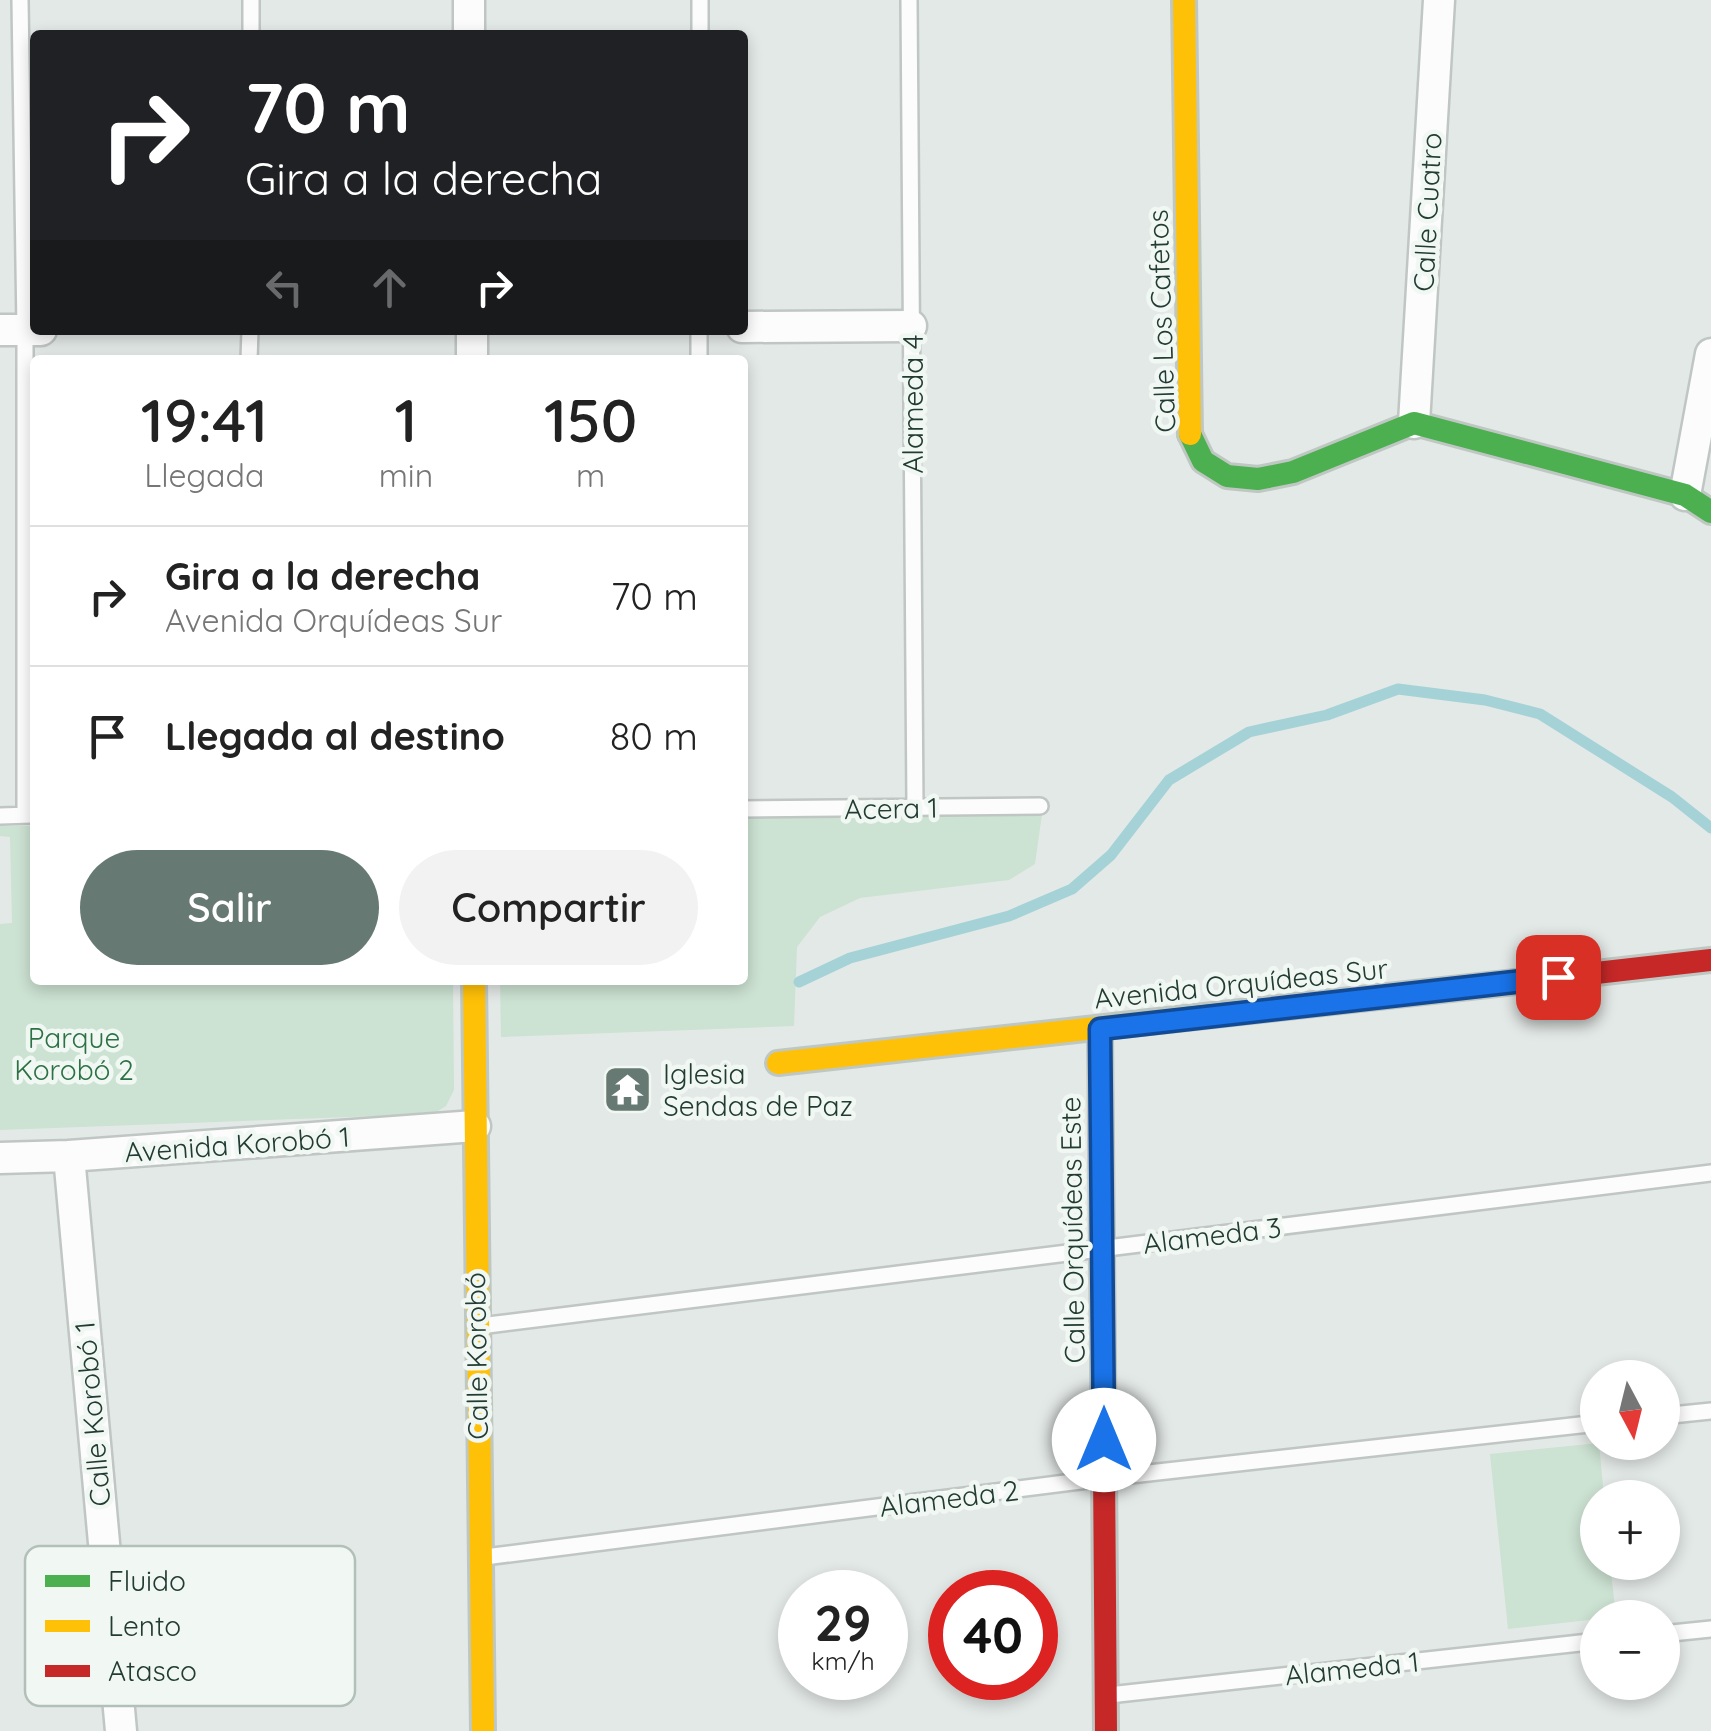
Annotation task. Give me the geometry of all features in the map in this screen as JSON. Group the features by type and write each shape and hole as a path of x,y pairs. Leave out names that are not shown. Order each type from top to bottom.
{"street":[{"path":"469,0 469,30"},
{"name":"Calle Los Cafetos","path":"1184,0 1190,436 1203,462 1227,476 1258,479 1293,472 1414,423"},
{"name":"Calle Cuatro","path":"1414,423 1439,0"},
{"path":"748,327 911,326"},
{"path":"1685,495 1711,354"},
{"path":"1414,423 1685,495 1711,512"},
{"name":"Avenida Orquídeas Sur","path":"778,1063 1711,960"},
{"name":"Calle Korobó","path":"474,985 484,1731"},
{"name":"Calle Orquídeas Este","path":"1100,1029 1106,1731"},
{"name":"Avenida Korobó 1","path":"0,1158 475,1126"},
{"name":"Calle Korobó 1","path":"69,1156 104,1546"},
{"name":"Calle Korobó 1","path":"119,1706 121,1731"}],"lane":[{"path":"0,816 30,815 20,0"},
{"path":"251,0 251,30"},
{"path":"700,0 700,30"},
{"name":"Alameda 4","path":"909,0 914,808"},
{"name":"Acera 1","path":"748,810 1040,806"},
{"name":"Alameda 3","path":"476,1326 1711,1173"},
{"path":"1680,1414 1711,1411"},
{"name":"Alameda 2","path":"479,1558 1104,1478 1580,1425"},
{"path":"1680,1632 1711,1628"},
{"name":"Alameda 1","path":"1106,1695 1580,1643"}],"green space":[{"path":"1042,814 1035,864 1009,880 860,898 820,917 797,947 794,1026 501,1037 500,985 748,985 748,816"},
{"name":"Parque Korobó 2","path":"0,826 30,826 30,985 453,985 454,1090 446,1106 433,1114 0,1130 0,924 12,923 10,837 0,836"},
{"path":"1580,1445 1580,1460 1601,1460 1602,1480 1580,1480 1580,1580 1612,1580 1614,1600 1580,1600 1580,1621 1508,1629 1490,1454"}],"waterway":[{"path":"799,982 850,958 1009,916 1072,889 1111,855 1169,780 1249,732 1327,715 1398,689 1485,700 1540,714 1672,797 1711,828"}],"traffic: fast":[{"path":"1190,434 1203,461 1227,476 1258,479 1293,472 1414,423 1685,495 1711,512"},
{"path":"1186,1018 1561,977"},
{"path":"1100,1029 1104,1468"}],"traffic: slow":[{"path":"1184,0 1190,434"},
{"path":"474,985 483,1731"},
{"path":"778,1063 1186,1018"}],"traffic: jam":[{"path":"1561,977 1711,960"},
{"path":"1104,1468 1106,1731"}],"place":[{"name":"Iglesia Sendas de Paz","path":"628,1089"}],"route":[{"path":"1104,1440 1100,1029 1558,977"}]}
